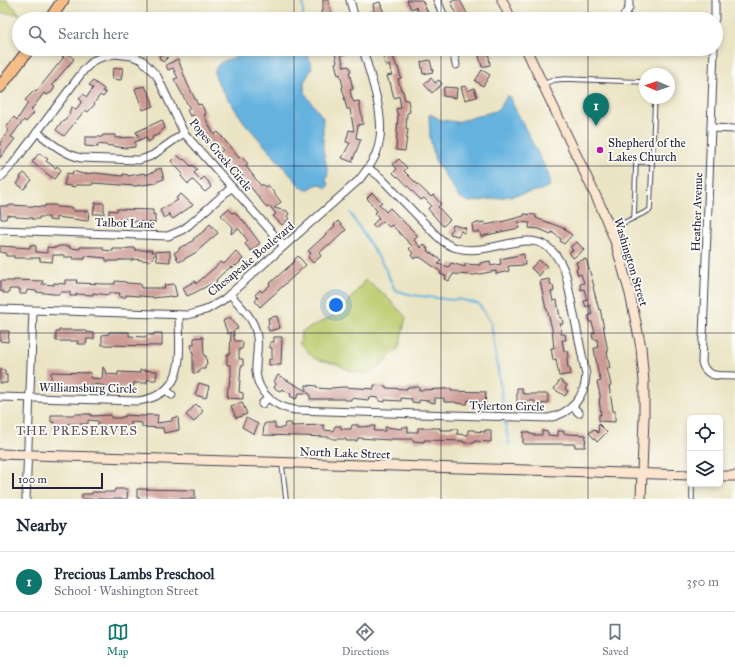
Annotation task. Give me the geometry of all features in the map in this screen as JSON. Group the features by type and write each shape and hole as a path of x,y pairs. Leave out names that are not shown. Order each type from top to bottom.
{"main road":[{"path":"55,12 63,0"},
{"path":"0,87 24,56"}],"street":[{"path":"350,0 353,12"},
{"path":"438,0 442,12"},
{"path":"502,0 508,12"},
{"path":"626,12 629,8 629,0"},
{"path":"715,0 715,12"},
{"name":"Popes Creek Circle","path":"0,178 13,164 84,70 94,60 103,56"},
{"name":"Popes Creek Circle","path":"132,56 142,60 151,68 157,76 184,132 284,246"},
{"name":"Chesapeake Boulevard","path":"0,309 188,315 206,310 223,300 359,180 368,168 377,152 380,140 381,115 365,56"},
{"path":"454,56 456,65"},
{"name":"Washington Street","path":"529,56 584,169 610,230 630,294 641,347 644,382 641,499"},
{"name":"Heather Avenue","path":"714,56 702,363 704,370 708,373 714,375 735,376"},
{"path":"711,128 735,129"},
{"path":"37,132 64,152 72,156 81,158 137,160 153,155 184,132"},
{"name":"Tylerton Circle","path":"230,294 254,324 257,333 256,372 258,382 262,391 278,406 296,410 548,418 566,412 572,407 579,400 583,391 586,375 566,275 561,261 556,255 546,246 537,242 529,241 520,241 475,250 456,248 445,244 380,177 368,168"},
{"name":"Talbot Lane","path":"0,230 168,236 189,225 232,187"},
{"path":"26,499 33,311"},
{"path":"172,395 166,390 172,383 178,367 179,315"},
{"name":"Williamsburg Circle","path":"0,397 138,401 156,397 166,390"},
{"path":"262,404 268,398"},
{"path":"572,407 579,413"},
{"name":"North Lake Street","path":"0,454 642,474 687,474"},
{"path":"723,476 735,476"}],"lane":[{"path":"543,84 554,80 565,79 639,82"},
{"path":"610,230 650,210 655,104"},
{"path":"634,218 636,162 652,162"},
{"path":"282,463 286,499"},
{"path":"692,487 692,499"}],"green space":[{"path":"0,0 7,0 18,12 12,12 12,14 0,13"},
{"path":"365,280 384,294 406,317 399,348 379,367 367,374 351,371 337,364 315,359 300,344 301,332 341,312"}],"water":[{"path":"236,56 308,56 312,68 304,82 304,87 306,95 323,118 323,150 328,172 326,181 329,185 326,188 321,184 307,190 301,187 244,122 220,87 214,73 218,65"},
{"path":"507,96 509,96 547,171 550,186 541,190 470,202 458,196 435,160 430,138 429,115 430,114 441,120 457,122 495,111 500,107"}],"building":[{"path":"323,0 328,0 331,12 321,12 323,11"},
{"path":"407,0 422,0 428,12 418,12 416,7 411,9"},
{"path":"460,0 466,12 456,12 451,2"},
{"path":"380,2 383,12 369,12 374,11 373,4"},
{"path":"71,56 74,59 52,85 55,87 52,92 47,95 44,93 31,110 34,113 26,122 24,120 17,129 11,137 15,139 0,158 0,143 9,130 6,128 14,117 17,120 28,103 25,100 34,91 36,92 64,57 62,57"},
{"path":"160,56 169,56 163,62 159,58"},
{"path":"336,56 341,56 344,67 349,66 353,89 350,90 352,99 354,102 359,101 363,124 358,125 356,138 361,139 352,162 342,158 350,143 346,142 349,130 354,131 350,109 347,109 340,74 338,75 335,63 337,62"},
{"path":"383,56 393,56 401,78 398,79 401,90 403,91 405,100 408,100 410,112 407,113 406,128 408,129 405,151 396,150 398,114 396,109 401,108 399,96 394,98 387,76 392,75 389,65 386,66"},
{"path":"479,56 489,56 490,65 482,67"},
{"path":"178,59 187,83 198,105 201,104 206,114 204,115 214,135 218,132 239,158 241,156 248,164 246,166 261,186 263,184 265,187 268,185 281,202 274,208 287,211 289,214 287,216 289,219 282,225 273,216 276,214 270,206 267,208 241,177 243,176 237,168 233,171 219,153 223,150 216,142 212,145 202,135 196,126 198,125 193,115 190,116 187,110 190,109 174,79 178,78 173,68 168,70 166,65"},
{"path":"430,60 433,72 423,74 421,62"},
{"path":"123,68 121,80 112,79 113,69"},
{"path":"482,70 490,75 483,86 475,81"},
{"path":"431,78 435,83 439,80 442,84 432,93 424,84"},
{"path":"93,81 104,89 103,91 106,93 103,97 100,95 88,112 85,110 64,136 56,130 62,121 64,122 72,107 76,110 82,101 79,99 83,94 87,97 93,88 89,85"},
{"path":"145,86 152,100 153,106 143,110 135,89"},
{"path":"466,86 468,91 474,88 477,97 465,100 461,87"},
{"path":"444,87 457,88 456,98 443,96"},
{"path":"162,120 165,128 160,132 160,134 152,137 153,139 148,142 146,137 135,142 135,147 126,148 98,144 98,147 85,146 85,137 115,135 115,138 139,137 136,132"},
{"path":"39,153 48,159 46,161 56,168 57,166 61,170 54,179 32,162"},
{"path":"177,155 191,166 193,165 197,170 194,173 201,180 204,177 211,187 205,192 193,180 188,184 181,176 183,174 171,161"},
{"path":"399,159 407,168 404,171 431,197 433,195 441,204 438,207 450,220 443,226 428,209 431,205 424,198 421,200 398,176 397,177 393,173 397,169 393,164"},
{"path":"161,168 164,179 156,183 135,186 93,183 92,185 76,185 75,187 64,185 67,173 72,174 73,171 83,174 95,173 123,176 123,174 128,176 144,173 145,175"},
{"path":"24,173 32,180 24,189 17,184 21,178 20,177"},
{"path":"372,193 382,202 379,204 386,212 390,208 418,236 414,240 421,248 424,244 428,249 427,250 441,260 438,264 449,267 451,263 465,267 465,264 480,265 480,263 490,261 491,266 501,264 500,259 524,254 525,265 508,266 509,271 496,274 496,271 474,275 453,274 449,281 445,279 446,276 440,274 441,272 420,257 414,259 411,255 413,253 409,249 412,246 392,225 389,227 383,221 375,228 372,225 379,218 375,213 377,211 367,198"},
{"path":"181,194 193,205 173,219 168,213 169,215 164,218 160,210 178,200 176,198"},
{"path":"95,203 104,203 104,214 93,214"},
{"path":"10,205 45,207 45,205 56,205 56,207 73,208 73,211 89,211 88,221 56,217 56,221 49,220 49,217 32,219 7,215 6,219 1,219 0,206"},
{"path":"117,209 153,210 153,215 155,214 155,223 133,221 133,219 109,219 109,210 117,211"},
{"path":"228,209 233,213 235,212 241,220 242,219 260,243 251,251 245,244 248,241 239,229 231,234 232,227 221,215"},
{"path":"524,214 536,215 536,218 566,229 565,230 572,235 564,244 560,241 561,239 552,232 551,234 539,229 529,228 530,223 518,222 519,228 481,237 480,232 473,232 472,224 484,222 485,225 501,222 524,216"},
{"path":"338,221 346,230 319,253 321,256 313,263 308,257 311,253 308,251 335,226 334,225"},
{"path":"210,224 218,233 195,253 179,262 174,253 180,249 179,248 194,240 193,239 207,229 206,228"},
{"path":"453,225 466,228 464,233 461,231 458,236 450,234"},
{"path":"577,242 584,250 573,258 569,252 573,250 570,247"},
{"path":"30,245 36,246 36,252 47,253 47,247 56,248 60,246 70,246 69,248 80,249 80,247 103,247 103,250 113,251 113,249 135,248 135,250 152,250 152,252 170,251 170,262 157,261 156,253 150,261 133,259 106,261 106,258 85,256 85,259 73,259 73,257 64,257 64,255 53,255 52,262 40,261 40,258 14,258 14,256 6,256 6,253 0,252 0,246 30,248"},
{"path":"236,251 243,259 236,266 231,267 223,273 213,285 211,284 187,296 183,288 195,281 196,284 221,262 224,264"},
{"path":"298,256 306,265 260,307 255,301 258,298 255,295 260,290 262,292 270,285 269,284 295,261 294,260"},
{"path":"586,259 601,313 608,352 610,368 607,368 611,385 609,386 613,411 615,411 615,422 599,421 599,414 601,415 600,395 597,382 601,381 594,348 598,348 597,339 593,339 592,333 595,333 592,322 590,322 588,316 592,315 590,305 586,307 584,301 587,300 584,289 581,290 580,284 584,283 581,274 578,275 576,269 578,268 576,262"},
{"path":"539,260 547,266 539,276 531,268"},
{"path":"549,279 551,285 553,285 554,291 551,292 553,301 557,300 560,318 562,318 563,324 560,324 561,334 565,334 566,340 562,340 564,351 568,351 568,368 570,368 571,374 559,376 556,359 553,360 551,348 554,348 552,329 540,281"},
{"path":"65,280 77,280 76,283 105,284 115,284 115,281 141,284 141,288 165,288 164,285 174,284 177,296 153,298 126,295 126,297 119,297 120,293 109,293 109,295 93,293 93,295 76,294 76,296 70,296 70,292 53,294 27,290 26,294 20,294 20,289 9,289 9,293 3,293 3,291 0,291 0,281 43,281 42,284 54,285 54,283 65,284"},
{"path":"277,316 280,328 269,331 267,326 269,325 268,318"},
{"path":"230,317 238,328 233,331 235,341 242,341 243,344 242,349 239,349 239,359 243,359 243,366 241,366 239,392 243,393 243,399 227,398 231,377 231,365 227,365 227,354 230,354 231,332 228,334 223,321"},
{"path":"59,330 84,330 86,332 94,333 94,339 87,339 86,344 77,344 78,341 56,341 56,332 59,332"},
{"path":"0,331 9,331 8,342 0,341"},
{"path":"109,332 129,332 129,336 144,337 154,335 154,333 162,333 162,346 102,345 102,335 109,334"},
{"path":"203,337 204,356 206,356 207,365 205,365 205,369 199,369 199,373 193,373 193,352 191,345 194,345 194,338"},
{"path":"274,337 282,337 281,365 269,365 269,359 272,359 272,348 270,348 270,342 274,342"},
{"path":"103,367 107,374 118,375 118,372 140,373 140,370 157,371 156,380 147,380 147,383 134,383 133,387 106,387 102,385 90,384 90,386 60,386 60,384 51,382 51,372 91,373 90,378 102,379"},
{"path":"0,370 5,370 5,375 7,375 7,383 0,383"},
{"path":"278,375 306,391 306,385 330,389 343,387 374,389 374,385 386,386 386,388 407,389 407,387 419,387 419,390 451,389 451,391 486,392 485,405 479,405 479,401 468,400 467,404 444,402 444,398 435,398 435,403 419,400 419,403 412,402 412,399 401,398 401,401 385,400 385,402 379,401 379,398 369,397 368,400 351,398 351,400 310,399 309,393 299,393 296,399 282,389 280,391 274,388 276,384 274,381"},
{"path":"560,380 567,385 565,389 568,391 565,396 554,389"},
{"path":"199,383 209,386 206,398 195,395"},
{"path":"517,388 522,388 522,393 525,394 548,394 548,403 541,404 541,406 535,406 535,401 525,401 524,406 517,406"},
{"path":"242,402 247,414 236,418 231,406"},
{"path":"196,404 203,411 194,422 186,415"},
{"path":"91,414 91,416 111,415 111,418 121,418 125,417 125,415 158,415 157,423 172,421 172,418 178,417 179,430 164,433 163,428 142,427 142,423 131,422 131,428 98,427 98,421 88,420 88,424 67,424 67,429 54,428 54,422 51,422 51,415"},
{"path":"246,418 258,424 254,434 242,427"},
{"path":"275,423 275,428 284,428 285,423 291,423 292,426 324,425 324,430 333,431 335,426 341,426 341,429 351,429 352,425 358,425 358,427 375,426 374,431 385,431 385,427 402,429 402,427 408,427 408,432 418,432 418,428 440,428 440,430 458,429 457,434 468,435 468,430 485,432 485,430 491,430 491,442 474,441 474,443 466,443 463,441 424,440 424,442 413,441 413,439 391,440 358,438 357,441 346,441 346,439 333,439 330,437 263,435 264,424"},
{"path":"599,424 607,432 597,442 589,433 594,429 598,433"},
{"path":"542,431 548,432 548,435 558,436 558,431 564,431 563,433 567,434 586,435 585,447 575,447 575,444 523,444 523,432 529,432 529,434 533,435 542,435"},
{"path":"115,489 128,489 127,499 82,499 82,494 92,494 92,492 114,492"},
{"path":"137,489 195,490 195,499 140,499 137,498"}],"waterway":[{"path":"303,0 303,12"},
{"path":"350,213 384,266 395,290 412,295 452,300 458,299 479,304 491,323 504,412"},
{"path":"505,422 509,445"}],"place":[{"name":"Precious Lambs Preschool","path":"596,126"},
{"name":"Shepherd of the Lakes Church","path":"600,150"}],"district":[{"name":"THE PRESERVES","path":"77,431"}]}
